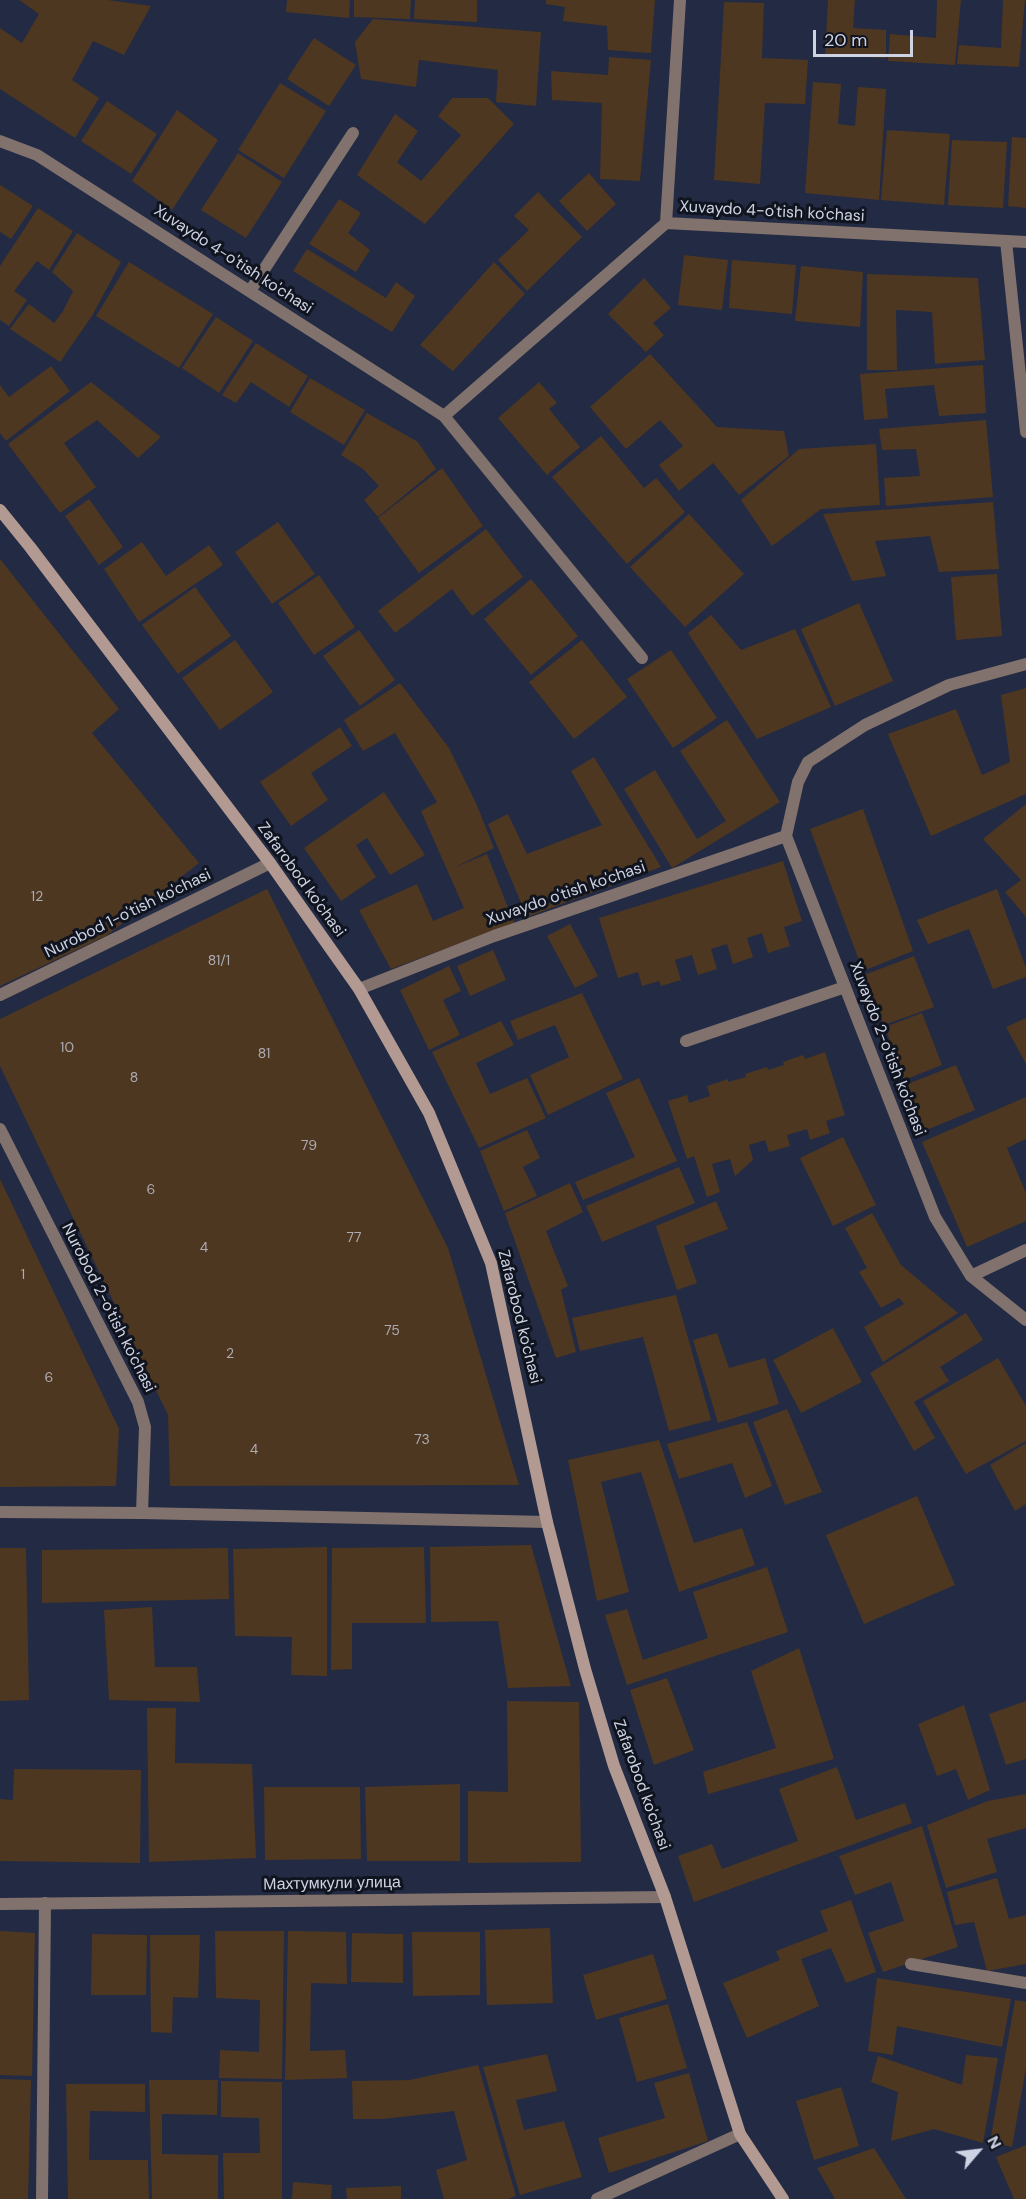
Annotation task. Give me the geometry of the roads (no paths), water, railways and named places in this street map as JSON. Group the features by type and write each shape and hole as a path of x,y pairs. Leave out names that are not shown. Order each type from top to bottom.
{"street":[{"path":"666,223 680,0"},
{"path":"250,291 353,133"},
{"name":"Xuvaydo 4-o'tish ko'chasi","path":"0,141 37,155 444,416 642,658"},
{"name":"Xuvaydo 4-o'tish ko'chasi","path":"444,416 666,223 1026,242"},
{"path":"1006,241 1026,432"},
{"name":"Zafarobod ko'chasi","path":"0,510 270,863 359,989 429,1113 491,1263 547,1522 585,1669 614,1767 665,1897 740,2134 783,2199"},
{"path":"786,836 798,782 808,762 865,725 949,685 1026,664"},
{"name":"Xuvaydo 2-o'tish ko'chasi","path":"786,836 935,1217 971,1276 1026,1320"},
{"name":"Xuvaydo o'tish ko'chasi","path":"359,989 494,936 786,836"},
{"name":"Nurobod 1-o'tish ko'chasi","path":"0,995 270,863"},
{"path":"686,1041 845,987"},
{"name":"Nurobod 2-o'tish ko'chasi","path":"0,1129 138,1402 145,1427 142,1512"},
{"path":"971,1276 1026,1250"},
{"path":"0,1512 142,1512 547,1522"},
{"name":"Махтумкули улица","path":"0,1904 665,1897"},
{"path":"42,2199 45,1903"},
{"path":"911,1964 1026,1983"},
{"path":"597,2199 740,2134"}]}
